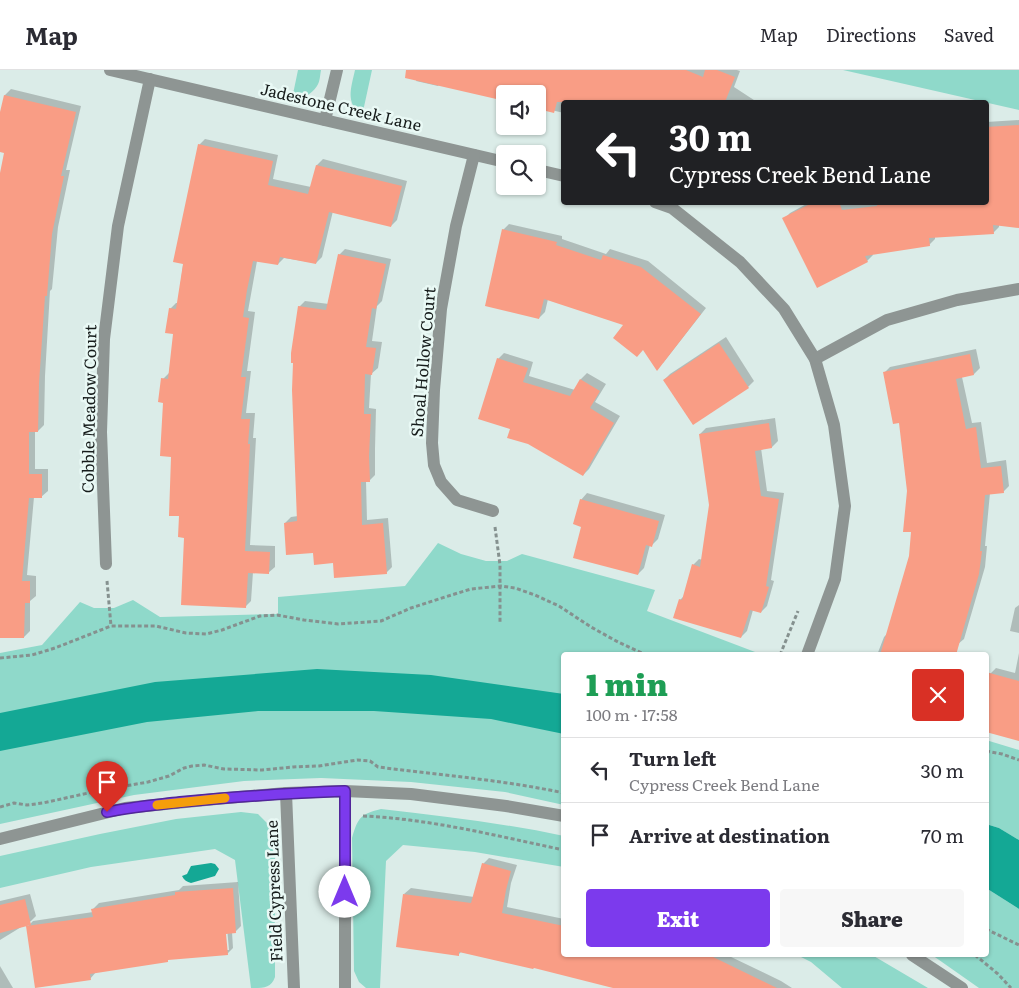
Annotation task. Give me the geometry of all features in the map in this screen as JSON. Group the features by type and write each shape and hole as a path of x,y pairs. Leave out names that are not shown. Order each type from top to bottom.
{"street":[{"name":"Jadestone Creek Lane","path":"110,70 496,160"},
{"path":"325,120 337,70"},
{"name":"Cobble Meadow Court","path":"106,564 101,432 104,339 118,226 150,79"},
{"name":"Shoal Hollow Court","path":"474,155 456,226 441,309 434,390 432,443 434,464 441,482 457,500 493,511"},
{"path":"546,172 561,175"},
{"path":"664,205 672,208 740,262 784,309 815,359 834,425 845,506 835,579 808,652"},
{"path":"815,359 887,320 957,300 1019,289"},
{"path":"345,791 346,988"},
{"path":"0,839 125,808 216,798 286,793 345,791 411,794 506,806 561,815"},
{"name":"Field Cypress Lane","path":"286,793 294,988"},
{"path":"915,957 962,988"}],"path":[{"path":"493,511 500,565 500,623"},
{"path":"106,564 110,626"},
{"path":"0,658 32,656 110,626 156,626 186,633 206,634 260,616 277,615 338,624 381,621 411,608 471,590 501,586 515,588 559,606 591,627 640,652"},
{"path":"781,652 798,611"},
{"path":"989,752 1019,760"},
{"path":"345,815 390,817 460,828 561,849"},
{"path":"989,930 1019,945"},
{"path":"977,957 1012,988"}],"shaded area":[{"path":"298,70 321,70 315,89 306,96 292,99"},
{"path":"355,70 372,70 362,116 353,106 351,100"},
{"path":"843,70 1019,70 1019,110 989,103 989,100 975,100"},
{"path":"438,543 461,554 486,561 507,561 522,554 655,590 647,611 755,652 561,652 561,804 505,792 411,782 321,778 244,781 134,795 0,824 0,653 42,645 80,602 94,608 114,608 133,600 160,617 278,614 278,597 405,586"},
{"path":"317,669 431,675 561,694 561,733 491,719 374,711 258,711 147,722 0,751 0,713 155,682"},
{"path":"989,741 1019,750 1019,840 999,828 989,825"},
{"path":"381,809 450,817 561,835 561,866 475,852 403,845 386,861 380,988 366,988 359,982 354,971 352,838 356,825 361,818"},
{"path":"241,812 258,814 267,823 275,836 275,977 266,987 251,988 235,860 215,849 91,867 0,888 0,856 176,819"},
{"path":"989,825 999,828 1019,840 1019,909 989,890"},
{"path":"215,864 219,869 215,876 191,883 182,876 187,874 191,866"},
{"path":"989,890 1019,909 1019,988 979,988 935,957 989,957"},
{"path":"801,957 875,957 928,988 842,988 811,962"}],"building":[{"path":"406,70 686,70 703,77 705,70 717,70 735,77 726,100 561,100 561,102 557,102 554,113 546,111 546,85 496,85 496,99 405,78"},
{"path":"4,95 76,112 61,176 64,176 52,234 47,296 45,296 39,383 38,432 29,432 29,474 42,474 42,498 29,498 22,581 30,581 30,603 25,603 24,638 0,638 0,173 4,153 0,152 0,112"},
{"path":"1019,125 1019,228 993,225 994,234 929,238 930,246 865,256 868,262 817,288 782,218 808,205 840,205 842,210 877,205 989,205 989,127"},
{"path":"198,144 273,161 268,185 308,194 316,165 402,186 391,227 329,212 316,264 280,257 278,265 253,261 243,317 249,318 241,377 246,377 241,419 250,419 245,551 270,552 269,574 248,573 246,608 181,605 184,538 178,537 179,516 169,516 171,457 160,456 163,403 158,402 161,378 168,379 173,334 165,333 169,308 176,309 183,264 173,262"},
{"path":"502,229 557,242 556,245 601,260 603,255 641,267 701,314 657,371 643,350 637,357 613,338 623,325 544,299 539,319 485,306"},
{"path":"338,254 386,264 376,309 372,308 366,347 376,348 372,375 365,374 364,414 371,414 370,482 361,482 362,525 383,523 387,574 334,578 333,563 314,565 313,553 286,555 284,523 297,521 292,390 293,363 291,363 291,353 298,306 326,310"},
{"path":"719,343 749,388 693,425 663,380"},
{"path":"970,354 974,375 956,379 966,429 976,427 981,468 1001,466 1004,493 985,495 979,574 957,652 881,652 909,556 911,532 903,532 907,491 899,423 893,424 883,372"},
{"path":"497,358 528,368 523,382 570,396 580,379 600,391 590,408 614,423 583,476 528,444 507,438 510,429 478,419"},
{"path":"769,423 772,448 755,451 761,496 779,499 766,586 769,587 761,613 750,610 741,638 673,618 679,599 682,600 692,564 700,567 709,505 699,434"},
{"path":"580,499 659,521 652,547 646,545 638,575 573,558 581,527 573,524"},
{"path":"989,673 1019,681 1019,741 989,733"},
{"path":"482,863 511,871 502,913 561,925 561,957 713,957 777,988 613,988 459,952 459,956 396,947 403,894 471,903"},
{"path":"233,888 236,933 226,934 228,955 168,960 168,962 90,974 91,980 35,988 26,926 93,917 91,909 175,895 175,892"},
{"path":"25,899 31,925 0,933 0,905"}],"slow traffic":[{"path":"157,805 225,798"}],"route":[{"path":"107,812 125,808 216,798 345,791 345,892"}]}
